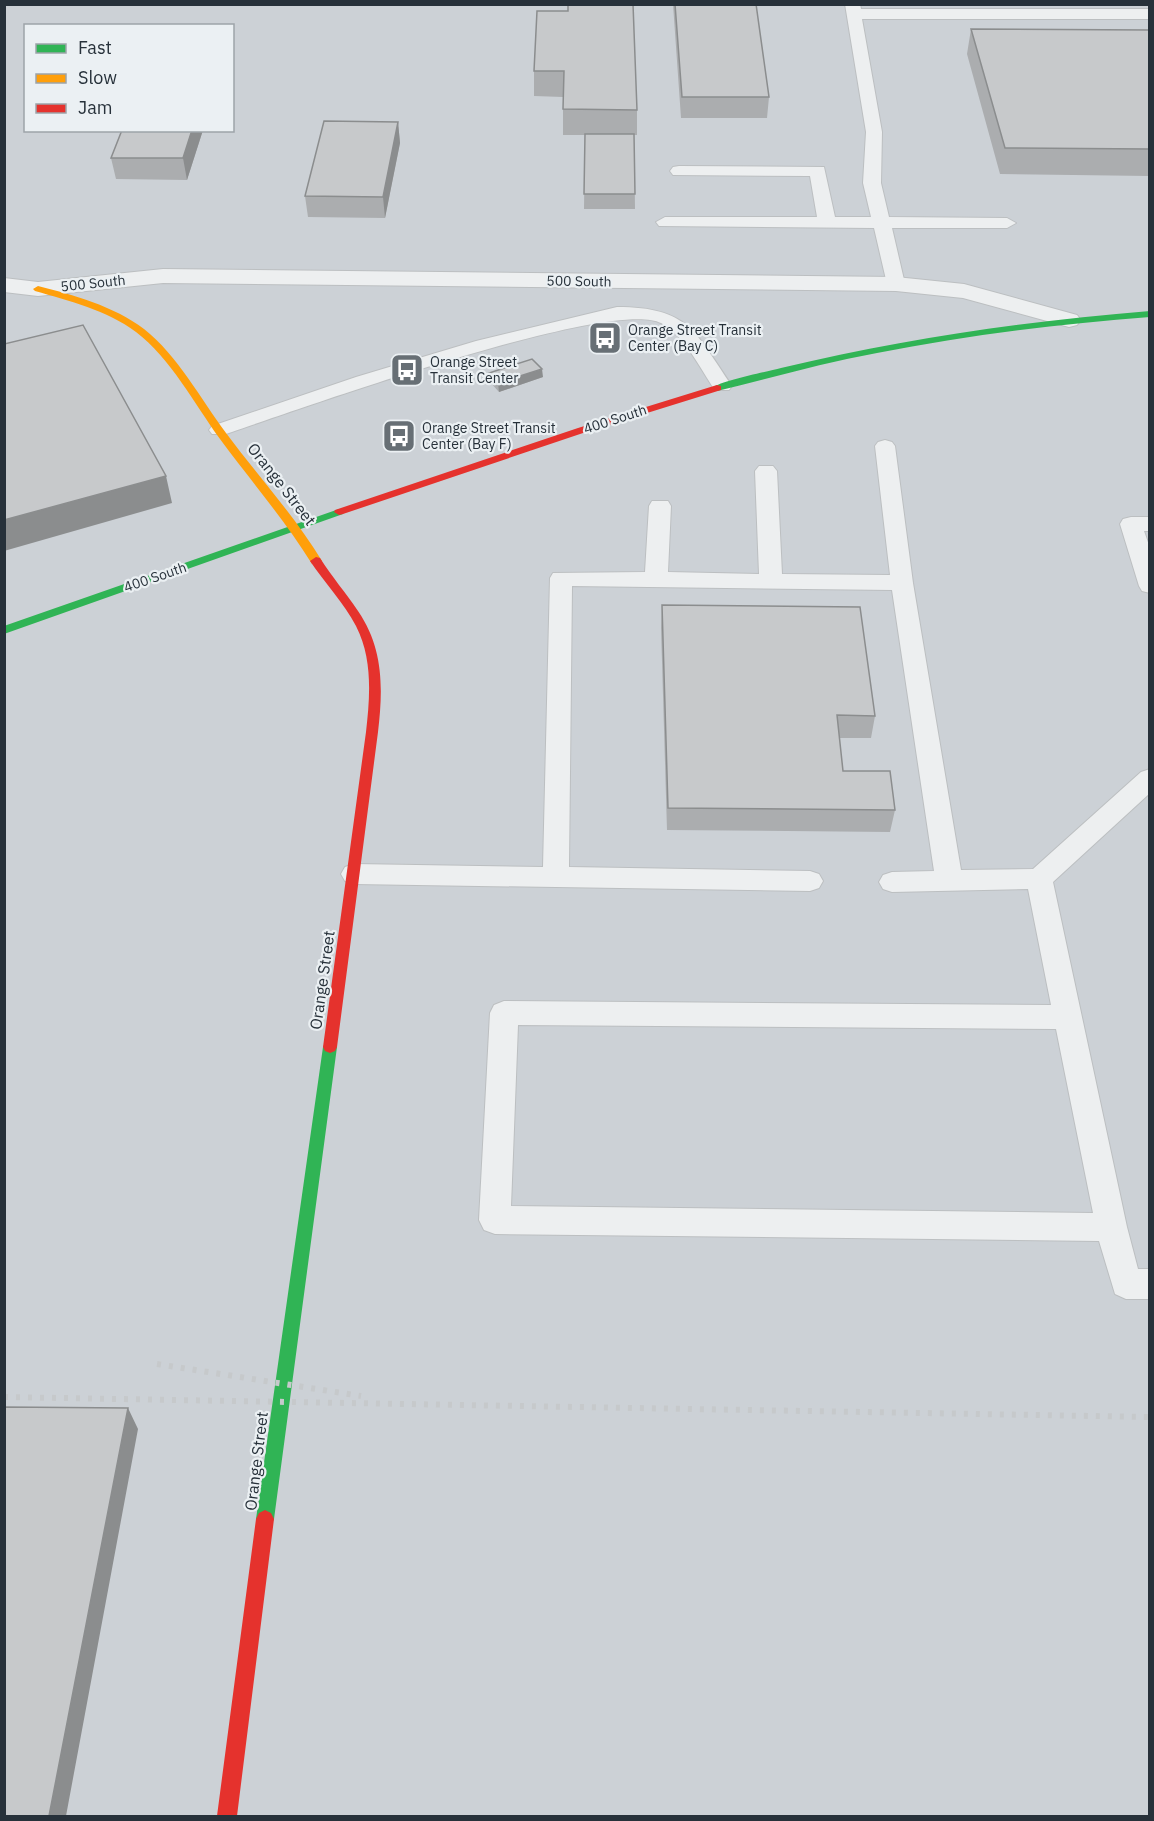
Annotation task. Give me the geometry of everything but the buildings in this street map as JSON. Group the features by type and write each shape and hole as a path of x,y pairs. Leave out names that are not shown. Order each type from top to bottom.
{"street":[{"name":"500 South","path":"4,285 38,289 163,276 896,284 964,291 1069,320 1149,314"},
{"name":"Orange Street","path":"38,289 99,307 140,331 160,351 219,430 297,527 321,569 357,619 371,648 375,676 375,706 354,874 283,1383 227,1816"},
{"name":"400 South","path":"4,630 297,527 612,420 722,386 862,353 991,330 1069,320"}],"lane":[{"path":"896,284 872,183 874,132 853,9 1149,14"},
{"path":"679,171 818,171 826,223"},
{"path":"665,222 882,224 1007,222"},
{"path":"219,430 363,381 483,345 617,313 643,313 668,319 689,338 722,386"},
{"path":"885,446 902,583 949,879"},
{"path":"766,471 771,582"},
{"path":"656,580 660,506"},
{"path":"1149,524 1131,524 1149,586"},
{"path":"556,878 561,578 902,583"},
{"path":"892,882 949,879 1039,879 1149,778"},
{"path":"354,874 810,880"},
{"path":"1039,879 1111,1227 1126,1284 1149,1284"},
{"path":"1068,1017 504,1013 495,1220 1111,1227"}],"shaded area":[{"path":"5,5 1149,5 1149,1816 5,1816"}],"railway":[{"path":"157,1364 361,1396"},
{"path":"4,1397 1150,1417"}],"traffic: fast":[{"path":"717,388 824,361 932,340 1040,324 1150,314"},
{"path":"4,630 339,512"},
{"path":"265,1519 330,1047"}],"traffic: slow":[{"path":"38,289 90,305 115,316 139,330 150,340 173,366 224,437 284,513 316,561"}],"traffic: jam":[{"path":"339,512 582,430 717,388"},
{"path":"316,561 355,614 367,637 374,665 375,681 372,732 330,1047"},
{"path":"227,1816 265,1519"}],"place":[{"name":"Orange Street Transit Center (Bay C)","path":"605,338"},
{"name":"Orange Street Transit Center","path":"407,370"},
{"name":"Orange Street Transit Center (Bay F)","path":"399,436"}]}
